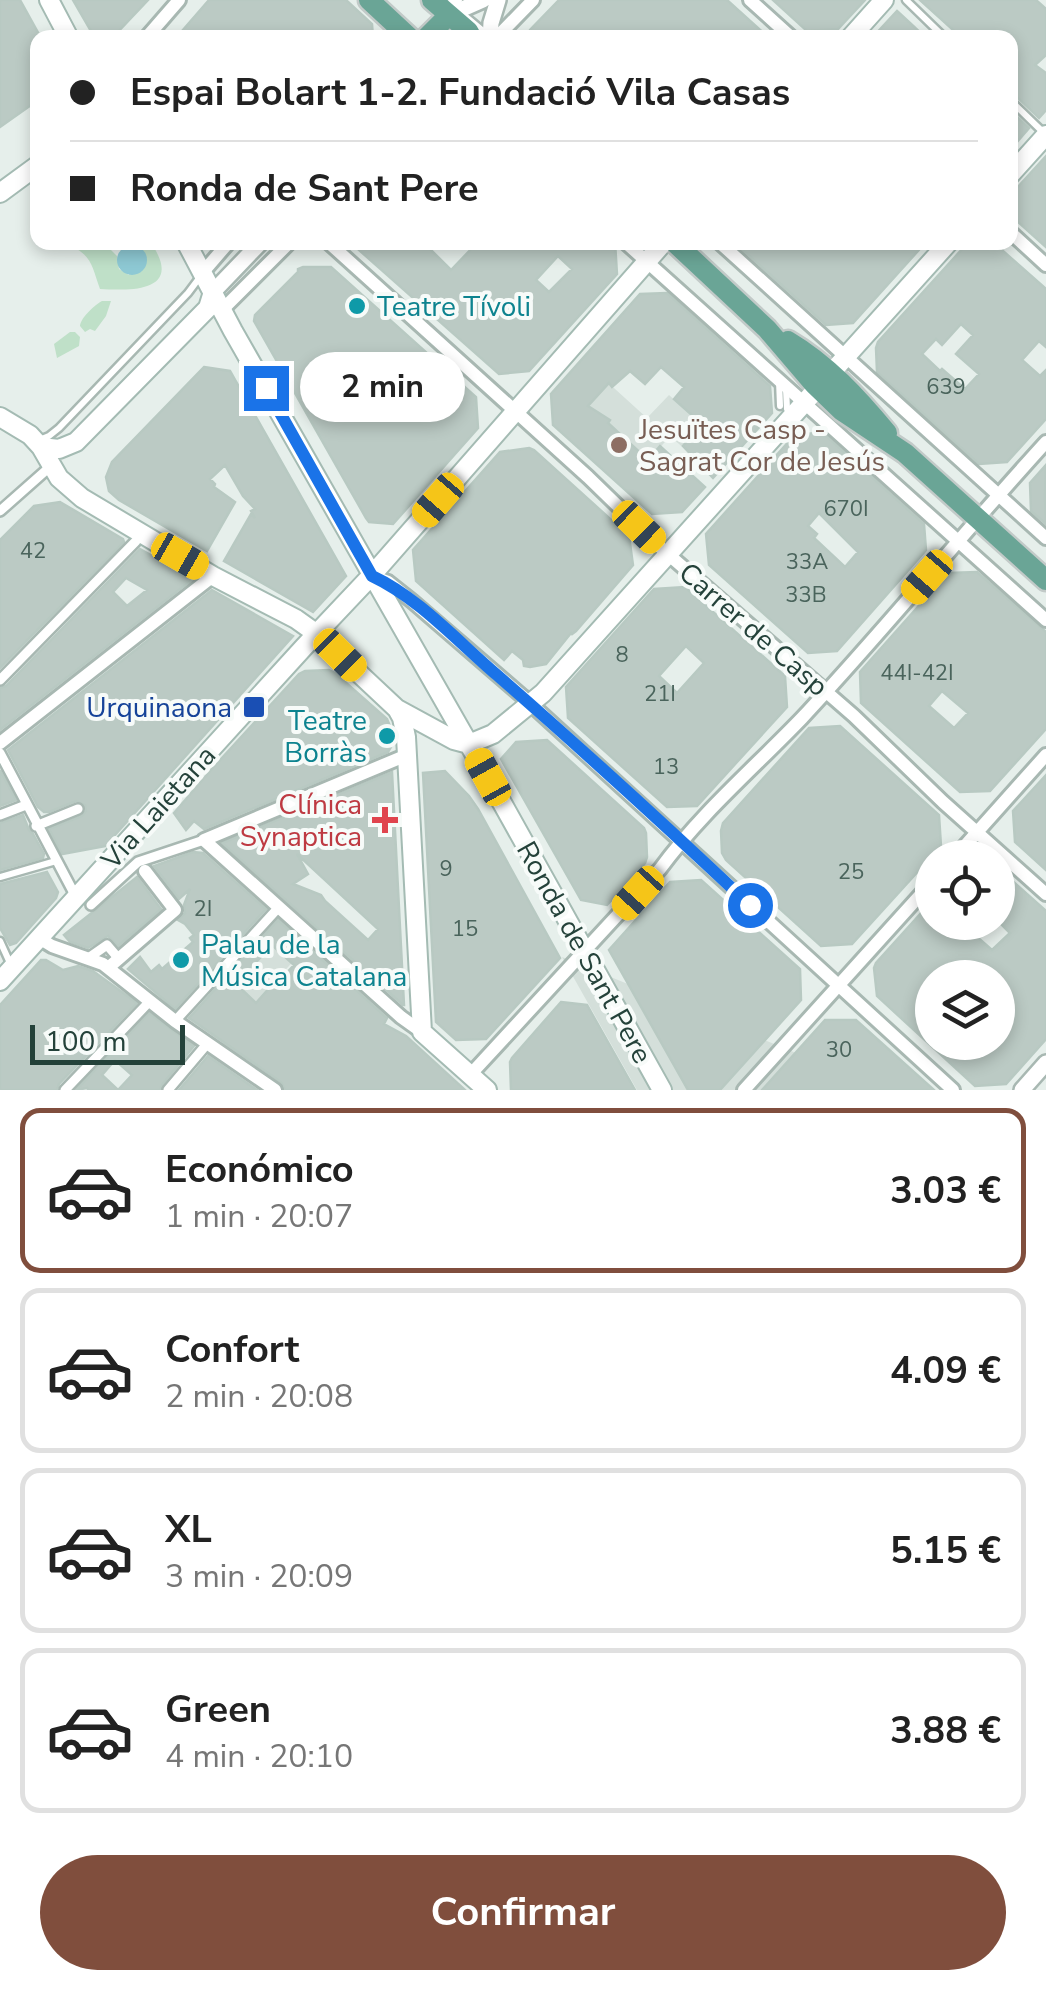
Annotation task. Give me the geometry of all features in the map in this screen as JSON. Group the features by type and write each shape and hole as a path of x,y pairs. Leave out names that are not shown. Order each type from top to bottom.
{"main road":[{"path":"48,0 65,30"},
{"path":"368,0 401,30"},
{"path":"857,30 884,0"},
{"path":"431,30 449,4 468,30"},
{"path":"1018,165 1046,135"},
{"path":"0,193 30,171"},
{"name":"Ronda de Sant Pere","path":"191,250 214,304 469,744 662,1090"},
{"name":"Via Laietana","path":"6,974 39,938 84,901 657,250"},
{"path":"683,250 767,329 798,347 805,397"},
{"path":"0,417 39,444 64,484 82,498 296,619 397,709 469,744 494,734 530,704 942,250"},
{"path":"39,444 59,449 76,442 214,304"},
{"path":"805,397 855,396 905,454 1046,580"},
{"path":"397,709 404,724 397,758 422,1032 487,1090"}],"street":[{"path":"153,30 179,0"},
{"path":"449,4 483,0"},
{"path":"491,30 498,0"},
{"path":"504,30 533,0"},
{"path":"750,0 783,30"},
{"path":"1018,239 1046,265"},
{"path":"203,272 222,250"},
{"path":"214,304 254,250"},
{"path":"214,304 280,250"},
{"name":"Carrer de Casp","path":"337,250 1046,894"},
{"path":"634,250 782,383 805,397 1031,612 1046,620"},
{"path":"728,250 933,431 1046,538"},
{"path":"470,1075 660,869 681,840 826,691 1046,442"},
{"path":"0,511 52,465"},
{"path":"0,680 136,541"},
{"path":"0,743 214,576"},
{"path":"372,576 388,582 412,601 530,704 954,1090"},
{"path":"0,753 56,862 84,901"},
{"path":"970,840 1046,756"},
{"path":"114,964 175,910 141,866 397,758"},
{"path":"0,815 26,805"},
{"path":"36,826 78,809"},
{"path":"204,840 422,1032"},
{"name":"Via Laietana","path":"84,901 141,866"},
{"path":"744,1090 915,901"},
{"path":"175,1021 279,907"},
{"path":"39,938 62,950 114,964 175,1021 275,1090"},
{"path":"65,1090 150,1001"},
{"path":"168,1090 207,1044"},
{"path":"1022,1090 1046,1063"}],"lane":[{"path":"906,0 937,30"},
{"path":"449,4 481,30"},
{"path":"1018,108 1046,135"},
{"path":"39,444 188,293 203,272"},
{"path":"782,383 805,397"},
{"path":"0,877 56,862"},
{"path":"0,941 6,974"}],"shaded area":[{"name":"Jesuïtes Casp - Sagrat Cor de Jesús","path":"582,359 647,418 669,395 735,454 715,476 670,436 651,458 695,498 682,512 652,514 553,425 551,394"},
{"path":"278,918 308,945 279,977 244,1063 220,1046 240,1023 208,993"},
{"path":"562,957 886,1090 637,1090"}],"green space":[{"path":"78,250 111,250 117,256 119,269 129,275 137,250 155,250 162,271 150,285 100,289 85,255"},
{"path":"102,301 111,301 106,316 95,331 85,332 80,326 83,319"},
{"path":"70,332 80,337 79,346 57,358 54,344"}],"water":[{"path":"120,250 144,250 146,266 138,274 126,274 118,266"}],"building":[{"path":"0,0 20,0 37,30 30,30 30,106 0,127"},
{"path":"73,0 148,0 120,30 90,30"},
{"path":"209,0 346,0 372,24 372,30 183,30"},
{"path":"559,0 727,0 760,30 530,30"},
{"path":"773,0 865,0 838,29 806,30"},
{"path":"920,0 1036,0 1046,9 1046,55 1035,65 1046,73 1046,110 1039,118 1018,98 1018,30 953,30"},
{"path":"897,11 917,30 879,30"},
{"path":"1018,118 1029,128 1018,141"},
{"path":"1046,156 1046,247 1018,222 1018,187"},
{"path":"359,250 431,250 451,270 470,250 616,250 617,274 529,371 499,374","holes":["558,256 572,269 549,292 536,280"]},
{"path":"743,250 919,250 853,323 826,325"},
{"path":"961,250 1002,250 1046,289 1046,347 1039,341 1022,360 1040,376 1046,370 1046,419 1007,462 979,464 877,372 878,342","holes":["961,324 973,335 956,354 979,374 965,389 922,354 936,339 942,345"]},
{"path":"303,267 331,267 476,397 478,428 393,524 369,522 366,518 254,321 255,315"},
{"path":"667,293 770,386 772,413 713,478 683,446 702,424 674,399 684,387 661,367 645,384 630,371 612,387 609,383 588,406 610,420 608,423 648,460 660,446 705,487 682,512 652,514 553,425 551,394 640,294"},
{"path":"204,367 230,371 346,576 313,612 224,561 251,514 255,518 251,511 255,509 225,465 210,479 214,487 235,502 207,551 109,491 106,477 112,462"},
{"path":"823,433 924,524 926,550 837,651 808,653 709,565 706,534 799,434","holes":["819,513 858,552 845,567 814,538 817,534 808,526"]},
{"path":"529,448 629,536 633,565 546,664 530,667 524,666 512,651 504,660 416,581 413,550 500,452"},
{"path":"1046,465 1046,524 1031,511 1030,483"},
{"path":"60,502 124,542 0,668 0,540 34,506"},
{"path":"140,549 193,579 0,730 0,688","holes":["126,578 147,590 127,606 113,592"]},
{"path":"977,572 1046,632 1046,729 990,791 960,792 861,703 860,672 948,573","holes":["942,691 968,713 954,728 929,706"]},
{"path":"685,587 785,676 787,707 697,806 667,807 568,718 566,687 654,589","holes":["686,646 704,663 677,693 659,676"]},
{"path":"212,590 293,636 105,846 62,854 49,829 82,816 85,805 76,801 44,812 8,750"},
{"path":"329,670 387,719 391,747 388,752 204,829 194,821 186,830 174,813 211,770 299,674"},
{"path":"840,726 939,815 941,840 915,840 915,875 852,944 821,946 722,853 723,823 809,728"},
{"path":"547,740 646,833 645,863 607,905 581,900 501,759 516,742"},
{"path":"0,770 16,800 0,806"},
{"path":"445,771 478,809 560,958 486,1039 456,1040 436,1022 423,773"},
{"path":"392,772 404,1005 403,1005 222,843","holes":["297,854 378,929 368,940 321,895 293,884 308,874"]},
{"path":"1046,775 1046,870 1015,842 1013,811"},
{"path":"23,815 43,858 0,870 0,823"},
{"path":"193,852 203,853 266,909 175,1009 128,969 140,957 151,972 159,965 162,969 193,942 190,938 194,935 178,920 185,913 190,889 179,899 154,866"},
{"path":"47,872 58,892 56,898 10,945 0,928 0,884"},
{"path":"137,877 161,909 118,946 108,936 88,948 70,942 64,935"},
{"path":"701,880 800,969 801,1000 720,1090 688,1090 609,950 670,882"},
{"path":"1015,883 1046,911 1046,1039 1006,1084 975,1086 947,1060 1015,1060 1015,960 915,960 915,1031 877,996 874,968 915,920 915,940 981,940 992,950 1003,940 1015,940"},
{"path":"278,920 387,1018 384,1024 406,1036 465,1090 285,1090 281,1082 189,1018","holes":["272,945 294,965 256,1003 236,984"]},
{"path":"41,960 63,970 78,966 93,971 137,1003 57,1090 0,1090 0,1005"},
{"path":"561,1002 587,1005 635,1090 511,1090 512,1058"},
{"path":"149,1013 194,1046 160,1090 118,1090 89,1090 87,1088 76,1090","holes":["115,1060 132,1075 118,1090 102,1075"]},
{"path":"825,1020 856,1020 934,1090 762,1090"},
{"path":"208,1056 257,1090 179,1090"}],"place":[{"name":"Teatre Tívoli","path":"357,306"},
{"name":"Jesuïtes Casp - Sagrat Cor de Jesús","path":"619,445"},
{"name":"Urquinaona","path":"254,707"},
{"name":"Teatre Borràs","path":"387,736"},
{"name":"Clínica Synaptica","path":"385,820"},
{"name":"Palau de la Música Catalana","path":"181,960"}],"route":[{"path":"266,388 372,576 388,582 412,601 522,696 750,905"}]}
